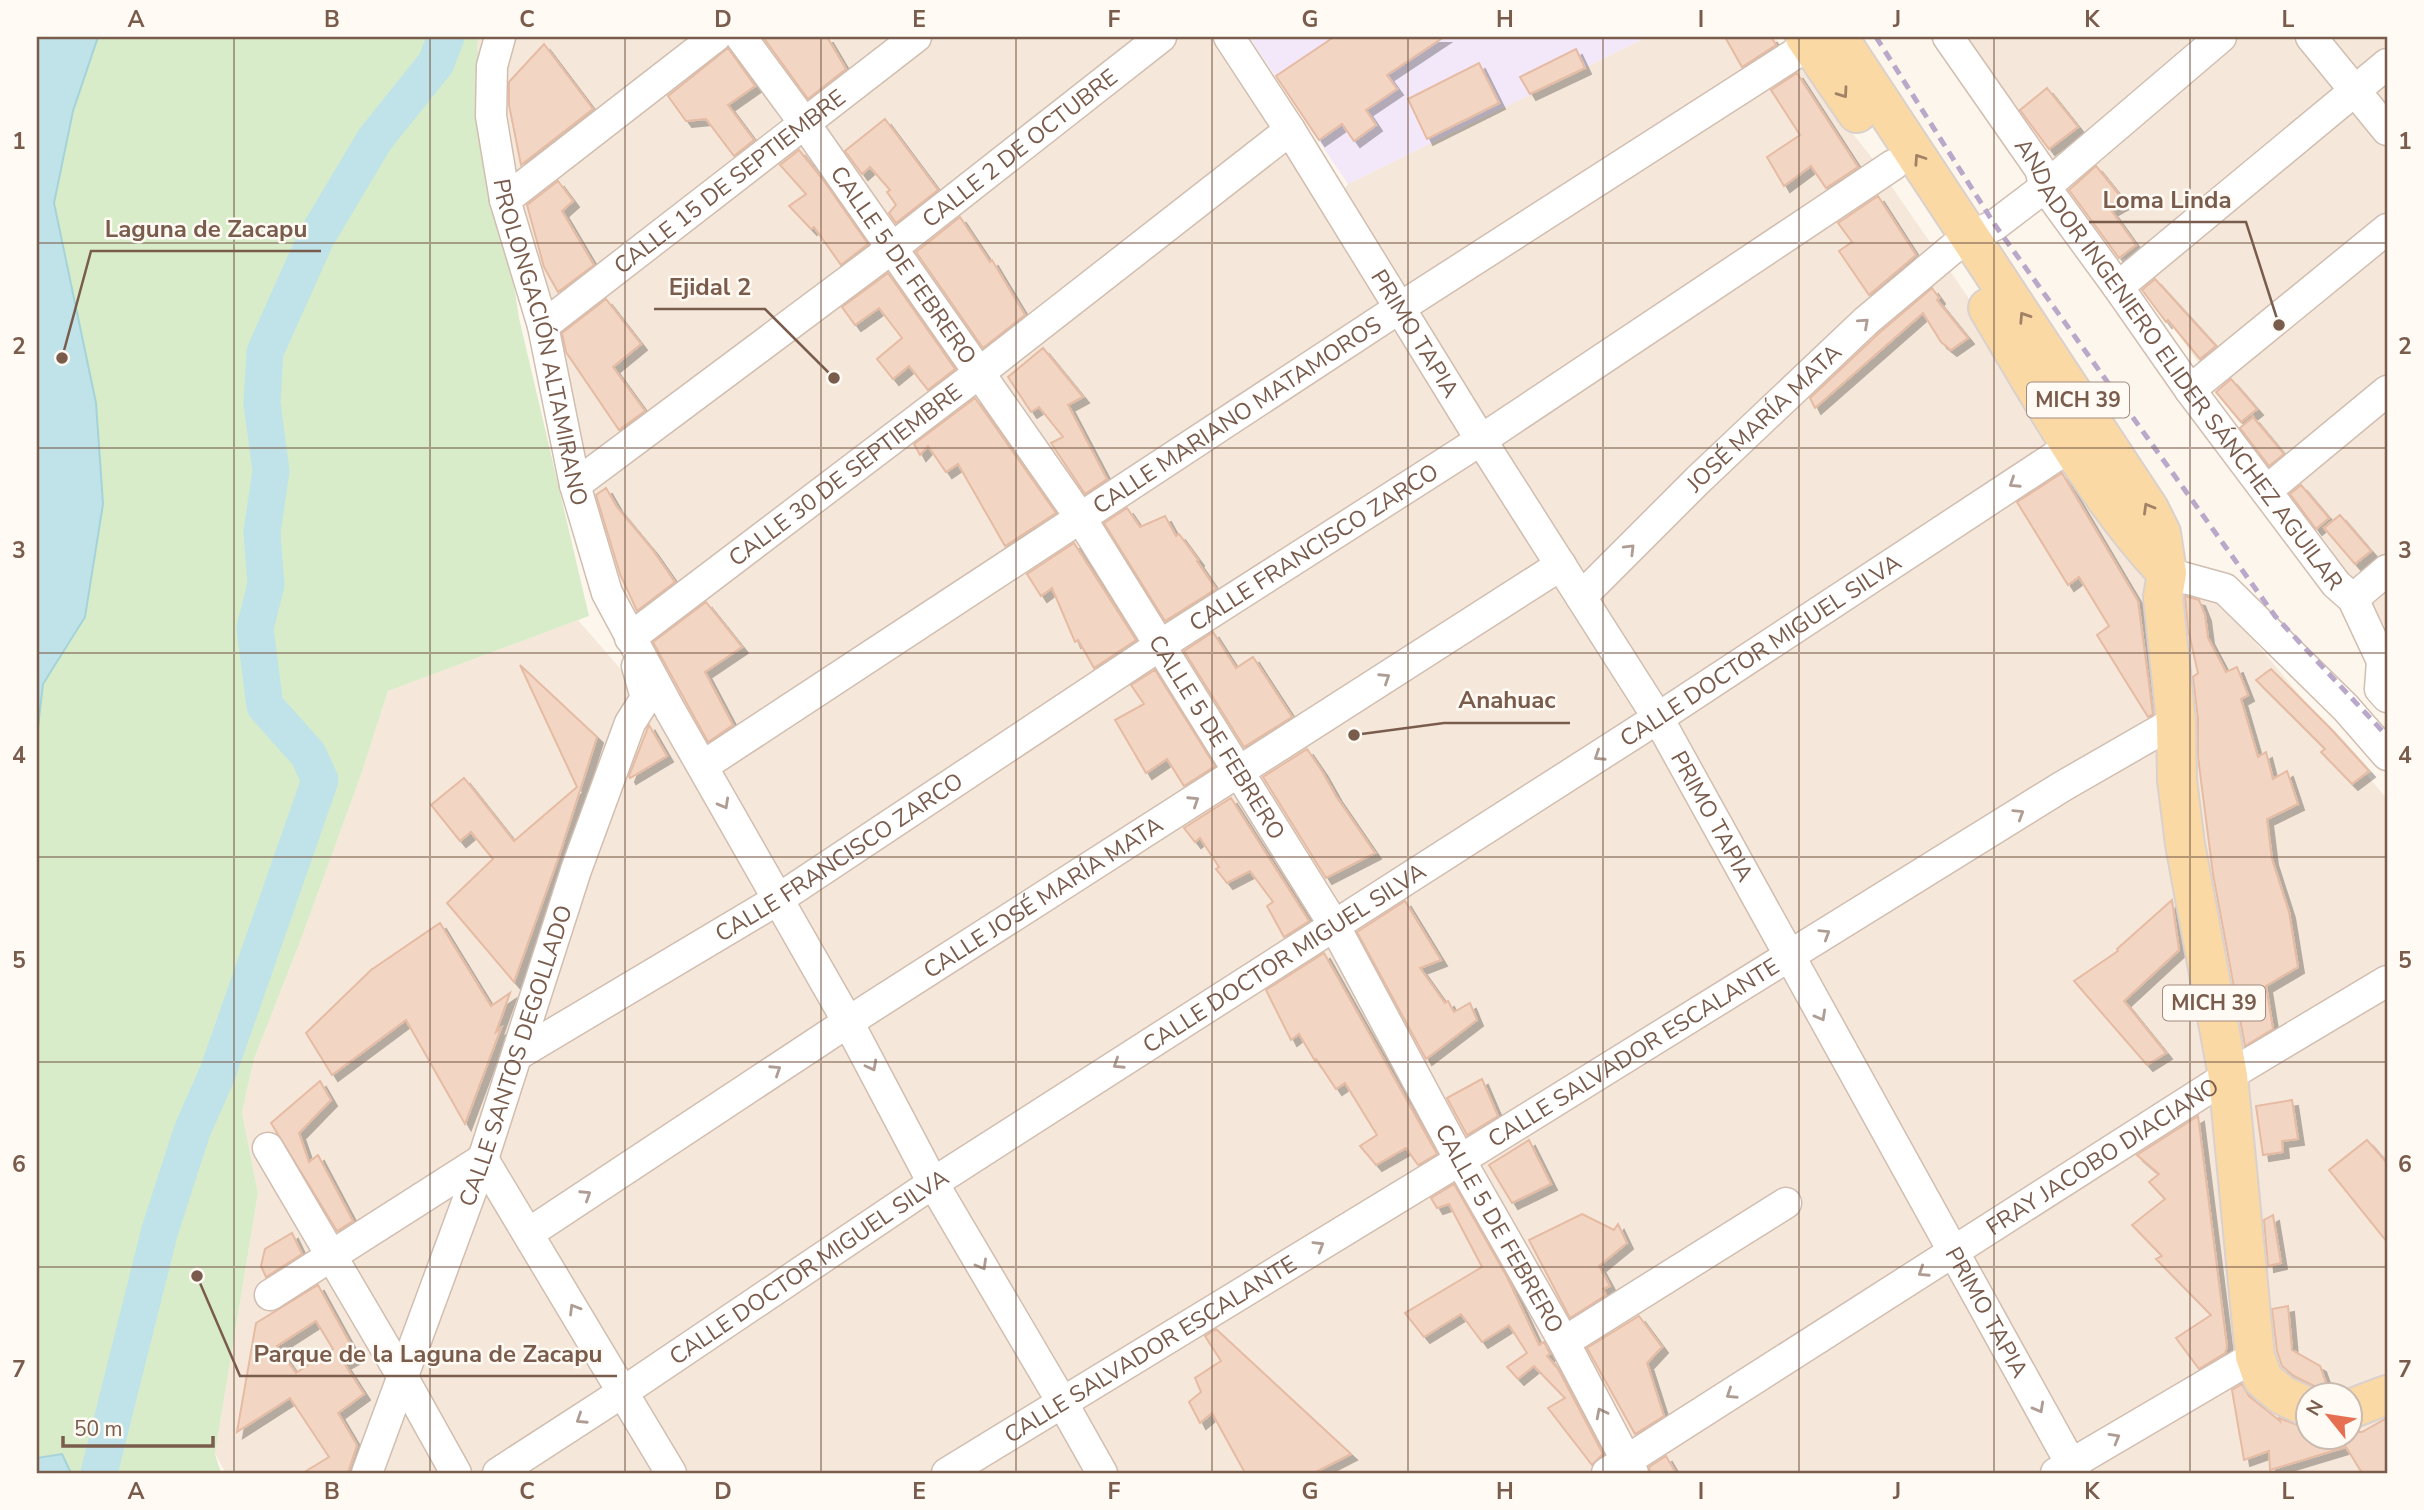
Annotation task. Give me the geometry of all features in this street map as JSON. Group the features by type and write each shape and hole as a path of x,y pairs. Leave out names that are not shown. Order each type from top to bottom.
{"main road":[{"name":"MICH 39","path":"1818,38 1894,165 1961,242 2071,446 2134,538 2167,573"},
{"name":"MICH 39","path":"1818,38 2149,509 2161,533 2167,573 2163,597 2176,721 2177,780 2185,844 2228,1076 2255,1356 2263,1379 2294,1401"},
{"path":"2364,1404 2387,1395"}],"street":[{"name":"PROLONGACIÓN ALTAMIRANO","path":"500,37 492,66 491,116 505,200 543,326 575,485 607,593 630,638 658,704 703,766 848,1022 933,1183 1102,1473"},
{"path":"505,200 715,37"},
{"name":"CALLE 5 DE FEBRERO","path":"741,37 1080,517 1334,925 1460,1160 1564,1342 1622,1469"},
{"name":"CALLE 15 DE SEPTIEMBRE","path":"543,326 916,37"},
{"name":"CALLE 2 DE OCTUBRE","path":"575,485 891,249 1161,37"},
{"name":"PRIMO TAPIA","path":"1229,37 1658,718 1953,1252 2068,1470"},
{"name":"ANDADOR INGENIERO ELIDER SÁNCHEZ AGUILAR","path":"1948,37 2040,169 2045,187 2190,390 2336,584 2353,599 2382,661 2380,689 2387,697"},
{"name":"JOSÉ MARÍA MATA","path":"1581,597 1698,480 1866,321 1961,242 1995,225 2045,187 2221,37"},
{"path":"2311,37 2387,130"},
{"name":"CALLE MARIANO MATAMOROS","path":"703,766 1401,307 1818,38"},
{"path":"2118,287 2387,64"},
{"name":"CALLE 30 DE SEPTIEMBRE","path":"630,638 979,373 1290,130"},
{"name":"CALLE FRANCISCO ZARCO","path":"517,1055 777,900 1159,646 1481,440 1894,165"},
{"path":"2190,390 2387,229"},
{"path":"2266,491 2387,391"},
{"name":"CALLE DOCTOR MIGUEL SILVA","path":"498,1473 933,1183 1658,718 2071,446"},
{"name":"CALLE JOSÉ MARÍA MATA","path":"529,1233 848,1022 1560,565"},
{"path":"2353,599 2387,570"},
{"path":"2167,573 2225,589 2346,708 2387,755"},
{"name":"CALLE SANTOS DEGOLLADO","path":"368,1473 484,1159 576,870 630,723 658,704"},
{"name":"CALLE SALVADOR ESCALANTE","path":"947,1473 1460,1160 2063,786 2176,721"},
{"name":"FRAY JACOBO DIACIANO","path":"1622,1469 2228,1076 2387,981"},
{"path":"268,1148 456,1473"},
{"path":"270,1295 484,1159 671,1473"},
{"path":"1564,1342 1786,1203"},
{"path":"2068,1470 2255,1356"}],"shaded area":[{"path":"479,37 1229,37 1333,206 1348,184 1647,37 1775,37 1869,154 2071,446 2218,598 2387,799 2387,1473 226,1473 215,1454 258,1193 242,1112 254,1059 362,772 388,691 578,620 644,696 505,200 477,45"},
{"path":"1249,37 1647,37 1348,184"},
{"path":"1967,37 2387,37 2387,629 2376,613"}],"green space":[{"path":"37,37 479,37 477,45 519,318 589,616 388,691 362,772 254,1059 242,1112 258,1193 215,1454 221,1473 37,1473"}],"water":[{"path":"37,37 98,37 73,111 54,203 96,403 103,504 85,617 43,684 37,736"},
{"path":"62,1454 71,1473 37,1473 37,1458"}],"building":[{"path":"763,37 827,37 846,69 808,99"},
{"path":"1334,37 1444,37 1387,75 1397,89 1366,110 1376,125 1354,141 1342,124 1319,140 1276,76"},
{"path":"1725,37 1771,37 1776,45 1742,67"},
{"path":"544,44 593,109 521,165 509,105 509,82"},
{"path":"728,48 755,86 728,105 754,140 734,156 706,119 686,121 668,96"},
{"path":"1576,49 1585,68 1530,94 1520,77"},
{"path":"1479,63 1499,103 1427,139 1408,99"},
{"path":"1797,73 1858,167 1826,188 1811,166 1784,186 1767,157 1800,135 1771,90"},
{"path":"2047,88 2078,127 2049,149 2020,110"},
{"path":"885,119 938,190 896,223 889,213 896,205 887,192 890,190 870,167 862,174 845,151"},
{"path":"799,150 868,244 841,265 814,227 811,229 789,206 806,194 780,165"},
{"path":"2096,166 2125,202 2111,210 2136,245 2119,258 2069,190"},
{"path":"558,181 573,201 562,211 594,265 558,292 544,267 527,205"},
{"path":"1878,196 1916,255 1869,295 1839,251 1852,242 1838,223"},
{"path":"960,217 990,262 992,260 1025,315 983,348 916,252"},
{"path":"888,273 955,369 928,390 909,366 893,379 877,359 902,338 879,308 855,325 842,307"},
{"path":"2155,279 2216,346 2200,359 2168,320 2166,322 2142,290"},
{"path":"1932,288 1939,298 1937,300 1968,338 1951,350 1941,342 1923,313 1815,408 1810,398"},
{"path":"606,299 641,344 613,367 645,411 619,430 566,352 562,333"},
{"path":"1043,348 1083,397 1068,405 1107,479 1085,494 1051,443 1063,437 1039,407 1031,412 1008,377"},
{"path":"2231,379 2257,409 2241,422 2216,392"},
{"path":"975,398 1056,513 1005,546 958,464 946,472 928,446 920,455 914,444"},
{"path":"2253,417 2284,454 2269,466 2240,428"},
{"path":"2062,473 2138,601 2153,714 2148,717 2097,635 2109,626 2079,577 2068,585 2017,502"},
{"path":"2301,485 2329,518 2316,529 2290,494"},
{"path":"606,488 617,507 675,582 637,611 620,574 596,495"},
{"path":"1127,508 1140,527 1165,516 1176,536 1179,534 1216,589 1165,621 1104,523"},
{"path":"2340,515 2371,551 2355,564 2324,528"},
{"path":"1074,543 1136,640 1094,668 1078,640 1075,642 1052,588 1041,596 1027,574"},
{"path":"2185,596 2199,600 2205,615 2208,638 2226,672 2237,667 2248,695 2241,699 2258,757 2266,752 2273,779 2287,771 2298,804 2267,819 2272,859 2289,912 2298,967 2266,986 2273,1029 2245,1046 2213,874 2198,757 2198,719 2193,677 2198,673 2188,629"},
{"path":"706,602 742,647 705,672 733,725 708,742 653,642"},
{"path":"1213,632 1236,668 1253,657 1292,717 1244,747 1184,651"},
{"path":"520,665 597,737 559,856 514,982 447,903 493,859 471,832 460,841 431,805 464,778 514,841 577,787"},
{"path":"2271,669 2369,771 2352,784 2321,752 2325,749 2256,680"},
{"path":"1155,670 1215,766 1184,786 1167,759 1146,773 1115,720 1144,704 1131,685"},
{"path":"649,725 667,756 630,778 629,776"},
{"path":"1307,749 1375,853 1326,878 1263,777"},
{"path":"1231,798 1309,921 1284,937 1267,906 1273,902 1250,871 1227,883 1216,869 1219,867 1200,838 1195,842 1184,828"},
{"path":"2172,900 2179,950 2124,1001 2166,1053 2147,1065 2074,981 2118,951 2117,949"},
{"path":"1405,901 1441,960 1420,968 1454,1012 1470,1003 1477,1020 1426,1059 1357,932"},
{"path":"440,923 491,1006 510,993 496,1032 501,1028 465,1124 406,1020 332,1075 306,1033 371,970"},
{"path":"1324,953 1437,1154 1418,1165 1406,1148 1376,1165 1360,1146 1377,1135 1345,1083 1336,1089 1299,1034 1291,1040 1266,990"},
{"path":"1482,1079 1498,1116 1467,1135 1447,1098"},
{"path":"320,1081 331,1100 299,1133 309,1162 318,1155 353,1221 337,1231 271,1123"},
{"path":"2292,1100 2298,1139 2282,1141 2283,1152 2263,1155 2256,1106"},
{"path":"2198,1116 2227,1347 2225,1353 2199,1369 2176,1338 2211,1315 2156,1259 2162,1256 2132,1225 2165,1199 2149,1182 2159,1174 2137,1155"},
{"path":"1529,1140 1551,1184 1512,1203 1489,1165"},
{"path":"2367,1140 2387,1163 2387,1242 2329,1170"},
{"path":"1454,1184 1507,1277 1539,1345 1544,1342 1550,1354 1547,1356 1558,1369 1603,1454 1592,1465 1548,1408 1565,1398 1534,1366 1518,1379 1507,1367 1527,1353 1509,1325 1482,1342 1461,1314 1424,1337 1405,1313 1482,1267 1449,1204 1437,1208 1431,1198"},
{"path":"1582,1214 1614,1230 1618,1224 1627,1243 1599,1266 1610,1286 1603,1289 1606,1295 1570,1318 1529,1240"},
{"path":"2273,1215 2281,1263 2268,1266 2264,1220"},
{"path":"292,1233 302,1254 266,1277 261,1266 265,1249"},
{"path":"318,1285 357,1356 344,1363 364,1394 338,1413 357,1445 348,1473 303,1473 329,1457 290,1398 237,1432 256,1323","holes":["316,1321 333,1349 296,1373 277,1346"]},
{"path":"2288,1306 2292,1350 2320,1366 2325,1380 2302,1380 2282,1366 2277,1351 2272,1309"},
{"path":"1639,1316 1662,1347 1647,1363 1664,1416 1635,1434 1587,1348"},
{"path":"1216,1329 1351,1454 1314,1473 1245,1473 1212,1413 1200,1423 1189,1402 1201,1392 1195,1378 1221,1361 1205,1336"},
{"path":"2242,1384 2249,1396 2280,1421 2279,1418 2294,1424 2294,1450 2336,1450 2270,1470 2269,1451 2244,1460 2232,1390"},
{"path":"2387,1418 2387,1473 2362,1473 2348,1450 2364,1450 2364,1431"},
{"path":"1666,1456 1676,1473 1650,1473 1649,1467"}],"waterway":[{"path":"99,1473 160,1230 192,1131 218,1072 320,780 308,754 265,706 255,628 266,585 262,532 271,471 262,403 265,352 316,238 375,139 436,63 446,37"}],"railway":[{"path":"1876,37 1995,225 2275,616 2387,736"}],"place":[{"name":"Loma Linda","path":"2279,325"},
{"name":"Laguna de Zacapu","path":"62,358"},
{"name":"Ejidal 2","path":"834,378"},
{"name":"Anahuac","path":"1354,735"},
{"name":"Parque de la Laguna de Zacapu","path":"197,1276"}]}
